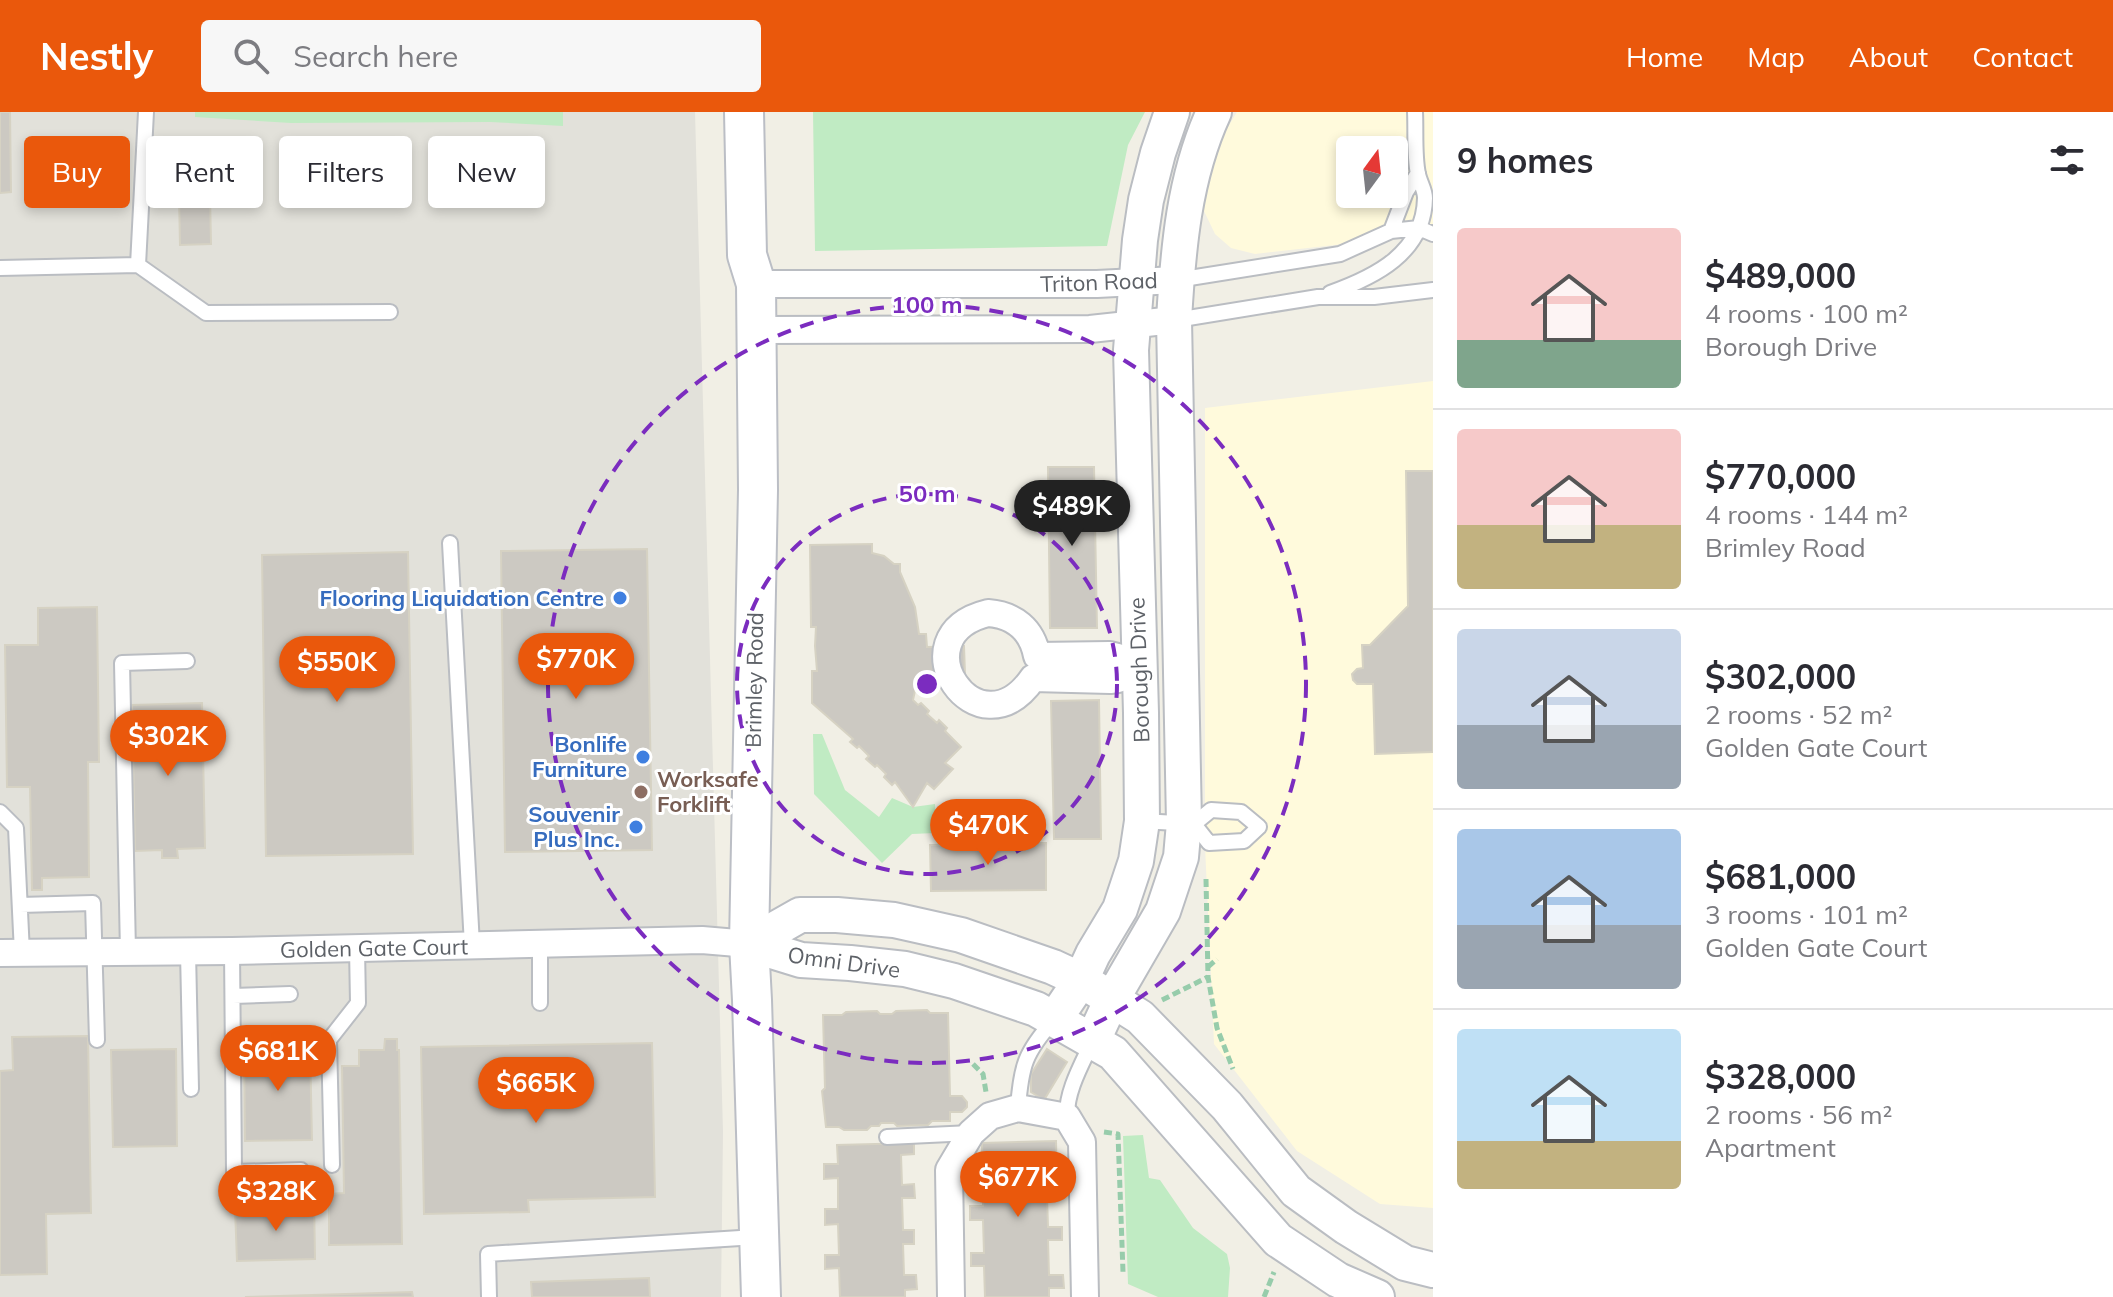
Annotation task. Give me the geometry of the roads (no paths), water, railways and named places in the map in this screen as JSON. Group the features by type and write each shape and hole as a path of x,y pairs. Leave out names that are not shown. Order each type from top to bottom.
{"main road":[{"name":"Brimley Road","path":"744,112 747,255 756,284 757,330 758,490 749,944 761,1297"}],"street":[{"name":"Borough Drive","path":"1074,1030 1112,999 1163,911 1181,857 1196,830 1154,667 1131,350 1146,200 1172,112"},
{"name":"Borough Drive","path":"1074,1030 1081,980 1120,909 1136,861 1154,667 1176,280 1192,175 1214,112"},
{"name":"Triton Road","path":"756,284 975,285 1176,280"},
{"name":"Triton Road","path":"757,330 1099,329 1174,320"},
{"path":"988,613 1001,614 1024,627 1031,636 1037,656 1110,655 1154,667 1110,680 1033,678 1024,691 1012,700 995,705 963,695 948,674 946,654 948,644 964,623 988,613"},
{"name":"Omni Drive","path":"749,944 800,915 894,920 961,935 1053,967 1112,999"},
{"name":"Golden Gate Court","path":"11,953 702,940 749,944"},
{"name":"Omni Drive","path":"749,944 801,960 905,969 942,978 1036,1009 1074,1030"},
{"path":"1112,999 1140,1017 1227,1106 1296,1191 1346,1227 1405,1263 1433,1270"},
{"path":"1074,1030 1113,1053 1278,1240 1338,1280 1377,1297"},
{"path":"951,1297 949,1170 971,1133 990,1116 1018,1108 1067,1117 1082,1142 1085,1297"}],"lane":[{"path":"138,265 146,112"},
{"path":"1318,297 1381,271 1426,231 1425,173 1415,112"},
{"path":"1391,231 1406,192 1425,173"},
{"name":"Triton Road","path":"1176,280 1340,254 1391,231 1426,231"},
{"path":"0,268 138,265 206,313 390,312"},
{"name":"Triton Road","path":"1174,320 1318,297 1374,297 1433,290"},
{"path":"450,543 472,945"},
{"path":"128,952 122,663 187,661"},
{"path":"0,812 16,828 20,905 11,953"},
{"path":"1142,821 1196,830"},
{"path":"20,905 93,903 97,1040"},
{"path":"540,944 540,1003"},
{"path":"332,1165 329,1040 358,1003 357,948"},
{"path":"232,951 234,1172 301,1170"},
{"path":"188,952 191,1089"},
{"path":"233,996 290,994"},
{"path":"1018,1108 1021,1074 1037,1039 1074,1030 1067,1117"},
{"path":"887,1137 971,1133"},
{"path":"489,1297 488,1254 760,1236"}],"place":[{"name":"Flooring Liquidation Centre","path":"620,598"},
{"name":"Bonlife Furniture","path":"643,757"},
{"name":"Worksafe Forklift","path":"641,792"},
{"name":"Souvenir Plus Inc.","path":"636,827"}]}
